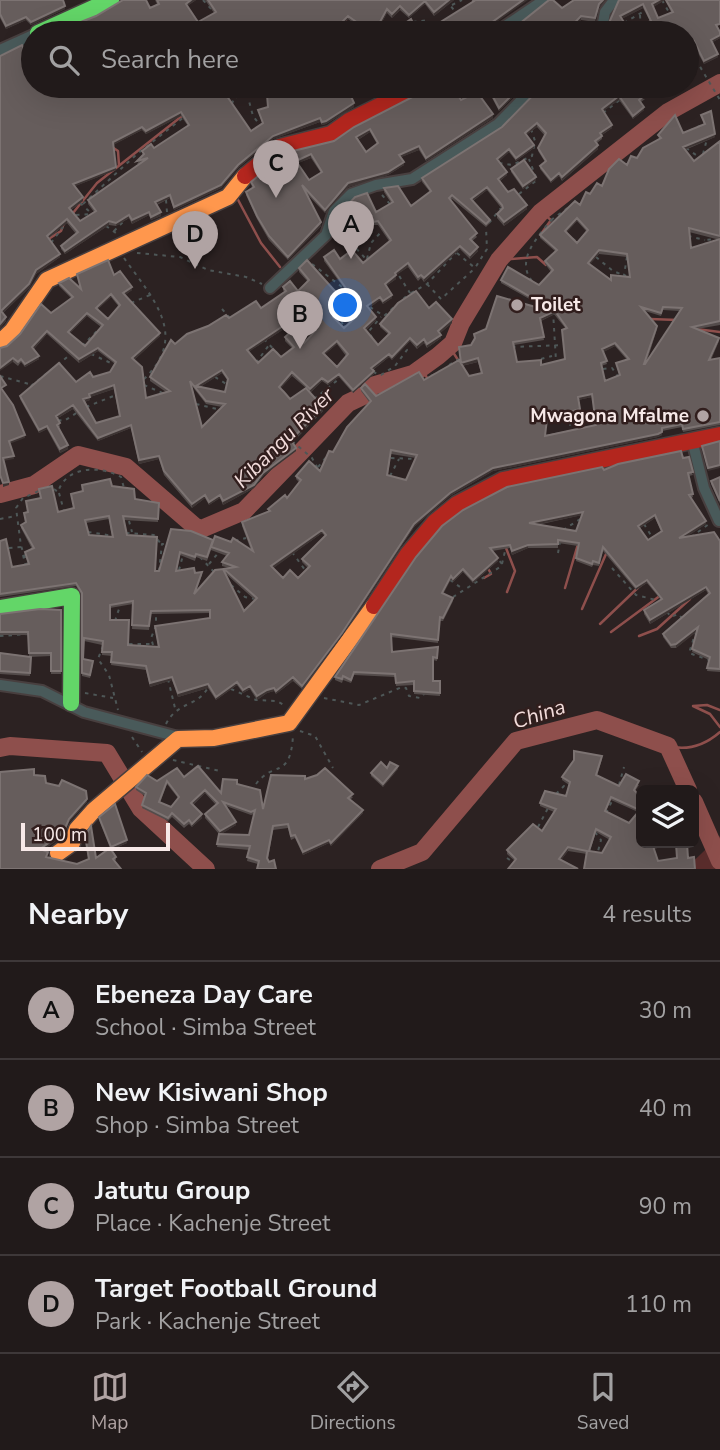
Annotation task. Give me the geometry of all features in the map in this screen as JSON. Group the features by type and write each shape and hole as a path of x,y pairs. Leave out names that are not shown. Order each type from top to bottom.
{"street":[{"path":"65,21 111,0"},
{"path":"513,21 544,0"},
{"path":"604,21 605,12 614,0"},
{"path":"0,50 21,40"},
{"path":"0,342 12,331 47,280 96,261 121,237 229,197 245,176 280,147 331,134 349,121 396,98"},
{"path":"270,288 326,235 334,211 344,200 359,189 407,182 427,171 498,124 523,98"},
{"path":"0,685 70,695 85,712 181,738 214,738 289,723 351,642 408,554 435,522 457,504 503,480 720,435"},
{"path":"692,440 704,488 719,521"},
{"path":"0,608 72,596 70,695"},
{"path":"58,853 72,844 77,829 94,810 181,738"}],"path":[{"path":"203,0 220,17"},
{"path":"446,0 461,20"},
{"path":"451,5 462,0"},
{"path":"662,0 672,18"},
{"path":"626,21 651,7"},
{"path":"639,14 640,21"},
{"path":"418,21 429,20"},
{"path":"699,64 720,99"},
{"path":"232,107 234,98"},
{"path":"248,98 253,116 260,125 266,125"},
{"path":"597,117 622,98"},
{"path":"83,204 164,130 184,118"},
{"path":"681,138 686,130 711,124"},
{"path":"492,166 512,165 529,158 535,150 530,126"},
{"path":"169,129 175,137"},
{"path":"696,161 706,147 706,135"},
{"path":"683,144 700,158"},
{"path":"137,154 141,156"},
{"path":"511,200 537,180 529,158"},
{"path":"376,185 395,210"},
{"path":"91,195 98,197"},
{"path":"165,218 166,197"},
{"path":"73,201 83,204 91,214"},
{"path":"534,283 525,268 526,258 551,220 574,204"},
{"path":"433,306 475,268 487,249 486,228 505,205"},
{"path":"47,246 71,219 91,214 97,216"},
{"path":"101,220 121,237 126,214"},
{"path":"551,220 586,249"},
{"path":"331,222 371,264"},
{"path":"367,260 372,243 384,227"},
{"path":"687,236 705,240 720,237"},
{"path":"705,240 707,249"},
{"path":"449,247 475,268"},
{"path":"624,275 627,248"},
{"path":"170,397 150,386 138,386 150,374 168,344 165,326 150,295 121,253 180,257 208,270 246,277 270,288"},
{"path":"374,342 369,331 410,293 426,284 456,253"},
{"path":"302,256 341,288 352,291"},
{"path":"595,256 613,271 636,281"},
{"path":"395,271 410,293"},
{"path":"426,284 441,299"},
{"path":"128,304 150,295"},
{"path":"366,302 382,317"},
{"path":"550,306 555,317 553,356 561,367"},
{"path":"347,337 342,329 344,325 371,308"},
{"path":"222,309 235,325"},
{"path":"331,316 344,325"},
{"path":"290,321 308,344"},
{"path":"105,323 82,346 110,364 117,360"},
{"path":"260,335 283,359"},
{"path":"371,371 381,375 395,366 407,350 403,341"},
{"path":"506,347 572,344"},
{"path":"251,370 270,345"},
{"path":"30,384 73,352"},
{"path":"537,361 553,356"},
{"path":"425,380 465,358"},
{"path":"599,369 612,368 621,384"},
{"path":"142,369 150,374"},
{"path":"308,403 339,380 335,372"},
{"path":"213,373 217,380 231,387"},
{"path":"0,376 30,384 36,393"},
{"path":"56,419 64,421 89,405 122,393"},
{"path":"192,403 227,413"},
{"path":"567,406 572,435"},
{"path":"289,438 312,458 324,474"},
{"path":"318,467 329,451 337,450"},
{"path":"381,458 422,460"},
{"path":"387,482 399,459"},
{"path":"58,492 69,474 80,470 113,473 121,477 124,496"},
{"path":"50,489 58,492 64,508 62,515"},
{"path":"29,573 20,546 16,516 19,502 34,492 45,490"},
{"path":"558,552 563,529 585,516 583,511"},
{"path":"0,519 16,516"},
{"path":"129,520 132,532"},
{"path":"687,540 704,527 719,521"},
{"path":"639,522 644,524 653,539"},
{"path":"84,530 115,536 132,532 154,535 162,544 168,545"},
{"path":"230,542 250,537"},
{"path":"449,598 476,584 502,564 506,550 504,540"},
{"path":"158,577 162,544"},
{"path":"286,545 307,572 311,569"},
{"path":"3,549 20,546"},
{"path":"177,579 185,548"},
{"path":"209,564 220,551"},
{"path":"197,552 215,574"},
{"path":"496,555 502,564"},
{"path":"612,568 636,595 661,599 671,617 678,614 685,621"},
{"path":"447,577 464,589"},
{"path":"224,585 233,586 245,597 263,605"},
{"path":"114,627 121,603"},
{"path":"155,610 157,622 150,638 158,655"},
{"path":"691,626 696,631 696,642 689,648 690,655 711,661"},
{"path":"0,636 35,633"},
{"path":"125,644 152,643"},
{"path":"110,646 101,646 98,659 109,675 121,721 138,743 147,764 178,760 220,771"},
{"path":"168,677 175,710"},
{"path":"162,733 175,710 204,695 209,685"},
{"path":"224,685 250,698 277,701 287,707 289,723"},
{"path":"314,693 335,702 355,705 405,686 409,696 420,698 425,696 426,688"},
{"path":"70,695 114,698"},
{"path":"256,784 263,775 287,764 292,731 307,731 315,736 332,768"},
{"path":"605,814 624,767"},
{"path":"541,831 538,822 561,788 569,785 579,788"},
{"path":"602,798 611,803"},
{"path":"594,832 599,825"},
{"path":"587,827 601,840 594,864"},
{"path":"507,858 517,866"}],"shaded area":[{"path":"720,836 720,869 685,869"}],"building":[{"path":"0,0 63,0 65,6 33,21 26,17 6,26 0,14"},
{"path":"123,0 146,0 150,8 159,4 157,0 191,0 186,4 197,21 83,21"},
{"path":"208,0 449,0 434,12 425,1 409,15 400,6 392,14 387,9 380,21 355,21 348,16 343,21 200,21 216,12"},
{"path":"523,0 494,21 442,21 474,1"},
{"path":"549,0 562,8 574,0 603,0 595,18 581,16 576,21 523,21"},
{"path":"619,0 659,0 652,4 658,18 673,12 666,0 720,0 720,24 716,25 720,35 711,40 718,54 704,61 699,51 699,21 651,21 643,4 620,16 623,21 610,21"},
{"path":"21,46 21,98 228,98 251,131 263,123 258,110 268,107 267,98 352,98 354,103 326,121 322,122 320,118 273,136 238,165 221,185 174,207 170,195 155,202 161,212 151,217 149,212 132,220 129,215 116,223 109,221 65,251 61,246 78,232 67,219 47,236 60,254 36,270 29,284 1,311 6,317 0,324 0,56","holes":["181,112 189,125 154,148 151,144 142,151 144,154 137,161 148,158 88,200 96,211 80,221 69,208 83,197 73,184 116,167 113,142 142,127 146,131"]},
{"path":"410,98 481,98 493,114 426,158 419,146 399,155 404,162 388,172 348,183 325,210 302,185 321,222 288,257 269,236 257,216 246,192 254,187 251,182 285,153 334,141 354,127","holes":["370,129 378,143 366,152 356,137","311,154 322,172 309,180 296,161"]},
{"path":"494,98 509,98 499,108"},
{"path":"530,98 616,98 602,109 612,125 600,133 602,136 595,141 598,145 562,177 559,173 551,180 540,166 546,161 538,148 546,133 537,123 525,133 534,145 516,158 509,149 497,159 507,172 498,179 508,192 514,189 527,205 504,222 497,214 503,208 502,205 487,187 471,199 490,220 486,224 452,195 449,198 477,233 470,239 478,247 470,255 460,246 424,278 421,275 418,277 408,263 385,284 392,295 383,301 380,297 367,306 376,317 364,328 378,345 390,333 380,324 398,303 416,291 429,308 436,302 452,319 438,331 441,335 427,344 424,339 417,345 410,338 392,357 389,354 371,368 374,371 353,390 339,374 328,382 322,378 310,389 292,372 279,387 290,399 306,388 323,407 291,440 296,448 263,473 254,485 223,501 220,495 209,502 205,495 192,504 164,471 159,456 139,460 131,425 98,438 73,405 56,416 60,423 57,425 68,445 60,449 47,426 39,430 20,396 59,363 76,382 90,372 93,377 110,372 116,362 98,348 79,359 47,331 32,347 39,356 25,364 21,359 18,362 13,358 0,368 0,348 7,346 20,334 41,304 51,313 73,297 59,283 69,278 81,289 77,274 108,260 114,275 120,271 132,287 123,293 160,333 132,358 142,367 146,398 170,391 150,377 171,340 175,344 187,334 226,315 229,318 256,301 261,308 286,291 283,287 290,281 298,291 309,280 299,268 307,260 343,300 350,294 324,257 334,250 340,259 352,250 363,263 391,240 378,221 352,238 337,222 341,212 355,197 367,193 376,212 393,202 384,188 398,186 411,206 431,191 422,178 502,127","holes":["111,294 120,305 108,319 96,308","344,307 356,317 344,328 333,317","87,313 103,325 85,346 68,332","301,314 316,330 304,343 293,330 285,337 294,347 281,357 273,349 258,363 247,350","337,341 348,354 337,367 323,353","222,370 228,379 225,392 196,386","190,381 206,401 225,404 202,427","114,385 120,416 96,423 83,399 90,397 89,394"]},
{"path":"620,98 641,98 639,100 644,107 633,116"},
{"path":"711,111 715,134 683,147 694,161 720,141 720,236 689,228 691,248 720,239 720,321 692,327 719,338 709,360 720,358 720,422 683,429 682,424 662,428 662,432 658,434 493,468 450,493 414,524 342,633 302,686 293,677 276,691 274,688 257,696 250,686 243,690 237,682 216,697 208,684 178,693 172,677 150,683 146,666 111,662 112,652 102,652 103,641 84,638 83,659 93,661 90,675 82,673 82,593 76,583 0,594 0,541 6,539 12,567 29,564 25,552 34,548 21,525 26,522 26,501 41,498 39,489 52,486 58,512 74,508 71,494 83,491 82,485 110,479 112,486 134,489 135,499 159,503 158,519 123,516 127,535 157,537 155,571 159,571 171,529 191,531 213,540 207,557 196,554 195,557 180,552 176,571 194,568 195,573 202,572 194,594 215,570 223,569 244,611 257,598 224,569 236,567 222,562 229,553 211,547 215,536 231,542 233,538 253,551 242,522 270,511 268,509 285,495 287,498 301,480 296,476 309,461 320,471 329,451 333,452 347,427 371,401 361,388 365,384 376,396 419,372 424,380 459,360 469,376 482,373 478,358 461,363 459,347 471,345 474,334 486,329 497,296 553,312 540,318 544,337 513,342 517,362 541,360 541,365 565,359 562,330 567,328 555,311 501,280 508,267 539,285 553,270 545,261 557,250 540,235 575,201 580,205 586,192 590,194 597,183 602,186 609,169 619,159 627,165 631,156 637,158 643,148 661,138 658,135 675,115 683,133 705,124 701,115","holes":["577,218 588,230 577,243 565,231","599,250 627,254 630,277 611,275 611,280 588,263","641,307 661,313 663,307 682,308 644,364 657,326","615,343 629,359 616,363 620,375 605,381 601,363 607,361 602,349","592,394 596,425 545,436 547,419 580,409 578,397","391,450 417,455 406,480 387,475","109,516 113,537 89,535 85,520","322,530 326,535 302,559 310,566 298,578 290,570 283,578 271,566","133,601 132,625 149,626 151,611 210,610 210,618 155,626 159,647 128,645 129,620 110,620 110,605"]},
{"path":"524,160 536,177 523,186 511,169"},
{"path":"0,376 6,385 1,388 13,405 25,435 9,441 14,456 3,458 9,482 3,483 0,475"},
{"path":"720,441 720,465 708,468 702,446"},
{"path":"681,451 683,458 689,457 693,472 688,473 693,494 689,495 706,521 679,538 714,532 720,541 720,669 707,668 710,657 692,649 698,627 671,645 663,634 710,593 706,587 650,620 644,610 662,599 647,580 636,587 603,547 599,563 593,561 592,564 576,558 579,543 558,540 558,544 528,545 512,551 510,545 490,548 498,558 473,580 463,569 453,579 451,576 442,593 453,598 443,618 440,617 438,640 391,634 392,652 438,647 437,658 433,657 433,681 440,681 440,693 414,691 414,681 396,683 395,674 354,672 351,680 343,676 342,679 335,677 416,557 442,526 463,510 507,487 602,467 604,470 618,464","holes":["583,512 576,531 529,523","655,515 662,531 648,540 638,526"]},
{"path":"720,477 720,501 711,481"},
{"path":"40,609 61,610 61,671 51,671 51,653 29,653 28,632 0,632 0,614"},
{"path":"0,653 31,657 30,673 0,671"},
{"path":"574,751 602,756 596,775 619,786 626,774 639,781 634,790 636,808 611,797 605,811 629,823 636,815 636,848 654,848 658,861 677,858 676,848 687,848 688,858 694,857 695,869 584,869 587,851 568,847 559,859 578,869 508,869 516,859 507,850 533,824 542,831 556,809 540,803 545,791 566,796 570,782 562,777 574,760","holes":["596,829 611,837 602,853 589,851"]},
{"path":"381,762 387,768 390,762 398,766 383,784 371,773"},
{"path":"198,766 221,793 223,779 237,780 237,784 260,790 263,809 271,775 305,776 305,779 317,775 325,768 353,794 348,798 363,810 331,843 329,840 303,852 295,835 291,836 288,824 273,826 267,858 269,862 274,860 276,869 257,869 259,861 247,857 250,846 217,844 219,834 249,835 255,810 251,812 223,802 236,822 220,831 205,814 218,803 205,790 191,803 202,814 192,824 189,820 184,824 172,813 168,818 142,805 146,793 136,787 147,775 157,781 177,768 184,777","holes":["167,781 179,797 171,807 159,802"]},
{"path":"34,769 34,775 45,776 46,783 59,786 62,780 86,791 87,799 69,819 63,833 40,849 48,852 46,857 77,864 89,859 85,836 91,826 96,858 110,848 116,857 113,859 121,869 0,869 0,772"},
{"path":"115,804 127,840 111,847 99,817"}],"waterway":[{"name":"Kibangu River","path":"699,95 720,83"},
{"name":"Kibangu River","path":"0,494 34,485 78,455 126,467 199,530 244,511 348,403 367,394 372,386 413,374 453,343 461,323 499,260 541,212 668,112 693,98"},
{"path":"73,213 97,183 182,116"},
{"path":"112,147 118,151 119,165"},
{"path":"236,196 261,243 280,267"},
{"path":"541,212 551,220 541,234"},
{"path":"47,240 61,231 64,223"},
{"path":"499,260 537,257 546,265"},
{"path":"650,319 678,320"},
{"path":"696,329 720,332"},
{"path":"449,346 460,363"},
{"path":"422,368 428,380"},
{"path":"565,588 578,544"},
{"path":"506,548 515,571 507,592"},
{"path":"582,609 606,554"},
{"path":"484,578 491,574 489,570"},
{"path":"600,624 645,581"},
{"path":"611,632 661,595"},
{"path":"639,636 657,629 690,599"},
{"path":"720,710 707,705 693,706 710,714 720,727"},
{"name":"China","path":"380,869 422,852 516,741 597,720 668,746 686,785"},
{"path":"668,746 696,746 720,732"},
{"name":"China","path":"0,748 10,746 107,753 141,809 206,869"},
{"name":"China","path":"699,813 720,861"}],"traffic: fast":[{"path":"65,21 111,0"},
{"path":"0,608 72,596 71,703"}],"traffic: slow":[{"path":"0,342 12,331 47,280 228,197 245,176"},
{"path":"58,853 72,843 77,829 94,810 178,739 214,738 289,723 374,606"}],"traffic: jam":[{"path":"245,176 280,147 331,134 349,121 396,98"},
{"path":"374,606 408,554 435,522 457,504 503,480 720,435"}],"place":[{"name":"Jatutu Group","path":"276,198"},
{"name":"Ebeneza Day Care","path":"351,259"},
{"name":"Target Football Ground","path":"195,269"},
{"name":"Toilet","path":"517,305"},
{"name":"New Kisiwani Shop","path":"300,349"},
{"name":"Mwagona Mfalme","path":"703,416"}]}
